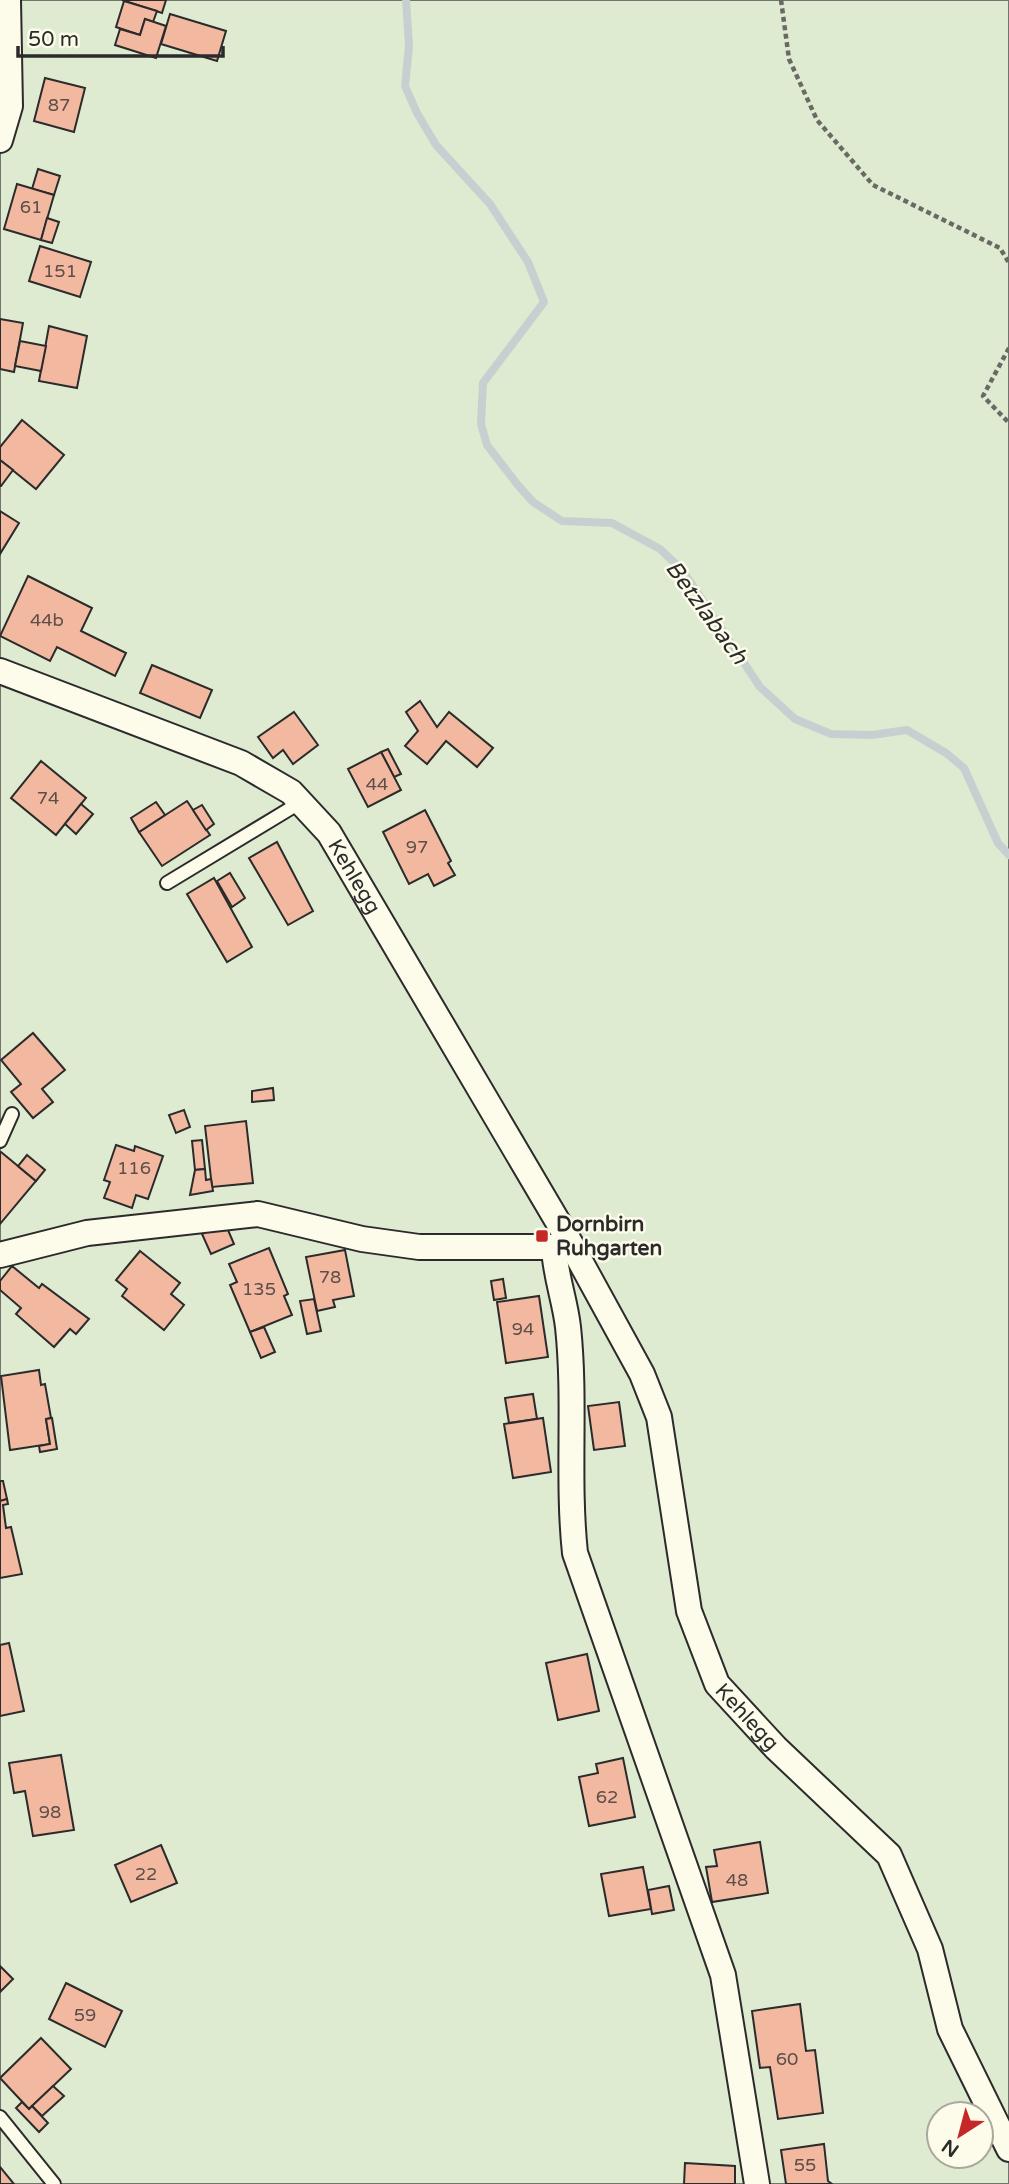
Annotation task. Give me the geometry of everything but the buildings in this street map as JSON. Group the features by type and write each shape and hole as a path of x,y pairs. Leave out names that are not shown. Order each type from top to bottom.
{"street":[{"path":"0,140 10,106 8,0"},
{"name":"Kehlegg","path":"0,671 241,764 269,778 301,802 329,833 364,888 561,1243 642,1374 659,1417 689,1611 717,1684 776,1748 889,1854 930,1949 950,2029 1009,2149"},
{"path":"0,1255 32,1250 87,1233 258,1214 362,1238 419,1247 561,1243"},
{"name":"Kehlegg","path":"561,1243 555,1273 568,1325 571,1508 576,1553 723,1975 757,2184"}],"lane":[{"path":"167,883 301,802"},
{"path":"0,1141 12,1114"},
{"path":"0,2117 54,2184"}],"path":[{"path":"781,0 789,59 817,120 873,185 1000,248 1009,264"},
{"path":"1009,348 983,396 1009,423"}],"green space":[{"path":"0,0 1009,0 1009,2184 0,2184"}],"waterway":[{"name":"Betzlabach","path":"406,0 409,46 405,86 417,113 436,145 490,204 528,262 544,302 483,383 481,424 487,445 533,502 562,521 612,523 660,549 683,571 760,687 795,719 831,734 872,735 907,730 946,753 964,768 998,843 1009,855"}],"place":[{"name":"Dornbirn Ruhgarten","path":"542,1236"}]}
